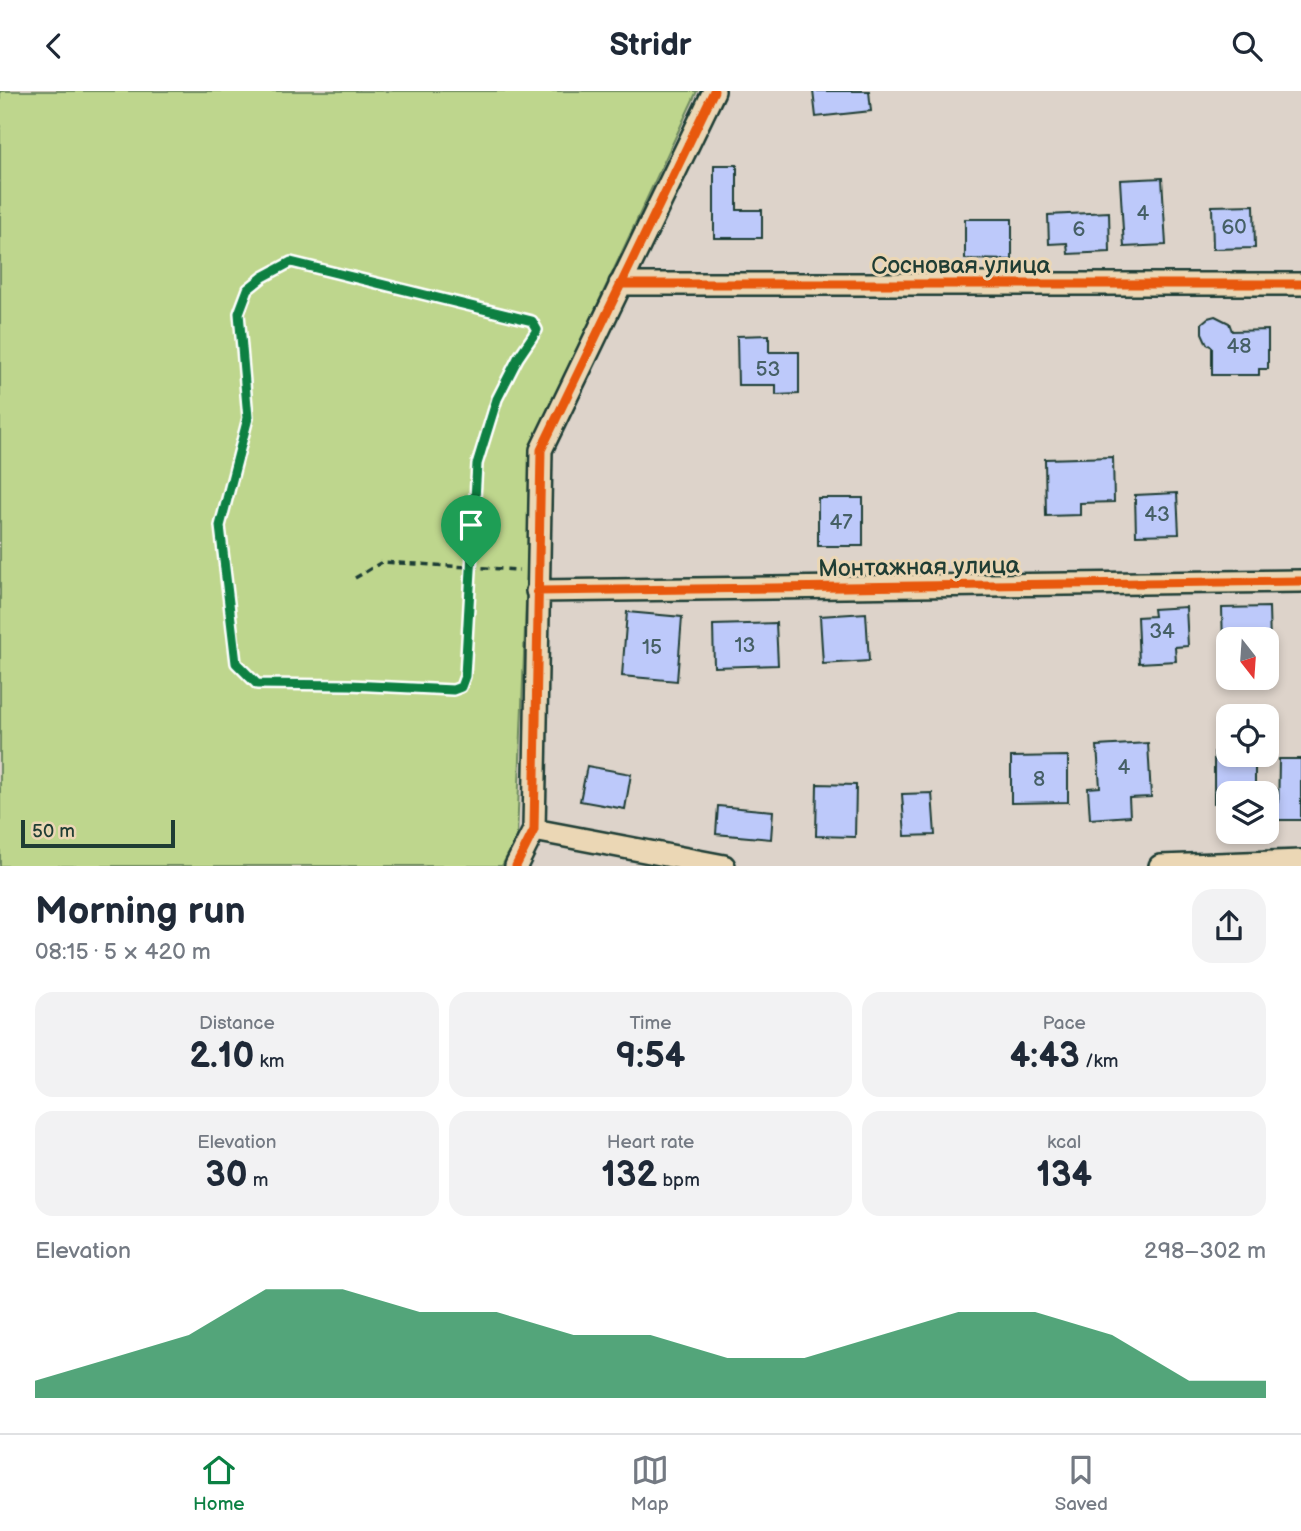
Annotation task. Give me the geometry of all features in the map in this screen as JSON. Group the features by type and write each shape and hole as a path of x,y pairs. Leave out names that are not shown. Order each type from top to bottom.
{"street":[{"path":"516,866 534,830 541,450 714,91"},
{"name":"Сосновая улица","path":"621,284 1301,284"},
{"name":"Монтажная улица","path":"538,581 1301,581"},
{"path":"534,830 724,866"},
{"path":"1160,866 1301,861"}],"path":[{"path":"291,262 532,321 537,330 518,358 497,399 477,464 471,567 465,676 461,687 453,690 257,684 236,663 220,526 248,418 239,313 248,289 263,277 291,262"},
{"path":"355,578 382,562 471,567 538,581"}],"green space":[{"path":"0,91 697,91 532,445 517,837 502,866 0,866"}],"building":[{"path":"813,91 869,91 871,111 816,117"},
{"path":"714,165 737,165 737,210 762,210 762,238 714,238"},
{"path":"1162,178 1166,245 1124,247 1120,180"},
{"path":"1254,205 1255,248 1213,249 1212,206"},
{"path":"1109,212 1110,252 1068,254 1067,243 1049,244 1048,215"},
{"path":"965,219 1012,219 1012,260 965,259"},
{"path":"1215,316 1229,323 1232,331 1268,330 1268,369 1259,369 1259,375 1212,375 1212,347 1207,344 1202,333 1202,323"},
{"path":"769,335 769,352 799,352 799,394 776,395 776,385 738,385 737,336"},
{"path":"1113,457 1114,502 1080,503 1080,515 1046,516 1045,459"},
{"path":"1177,493 1179,534 1136,535 1135,495"},
{"path":"818,498 863,498 863,546 818,546"},
{"path":"1186,607 1188,646 1175,647 1176,661 1139,663 1137,617 1154,616 1153,609"},
{"path":"1269,607 1270,627 1222,627 1222,608"},
{"path":"627,612 682,617 677,681 622,676"},
{"path":"866,613 869,661 823,664 820,616"},
{"path":"776,623 778,665 714,667 713,625"},
{"path":"1148,743 1151,797 1129,798 1130,816 1090,819 1088,788 1100,787 1097,746"},
{"path":"1214,752 1216,767 1255,767 1255,781 1216,781 1214,803"},
{"path":"1068,756 1068,802 1011,803 1011,757"},
{"path":"1279,759 1301,759 1301,820 1279,820"},
{"path":"587,766 631,774 625,809 580,801"},
{"path":"817,784 856,785 855,837 816,836"},
{"path":"932,793 935,835 905,836 902,794"},
{"path":"718,806 773,811 771,839 716,834"}],"cycle path":[{"path":"516,866 534,830 541,450 714,91"},
{"path":"620,284 1301,284"},
{"path":"537,591 1301,581"}],"route":[{"path":"291,262 532,321 537,330 518,358 497,399 477,464 471,567 465,676 461,687 453,690 257,684 236,663 220,526 248,418 239,313 248,289 263,277 291,262"}]}
